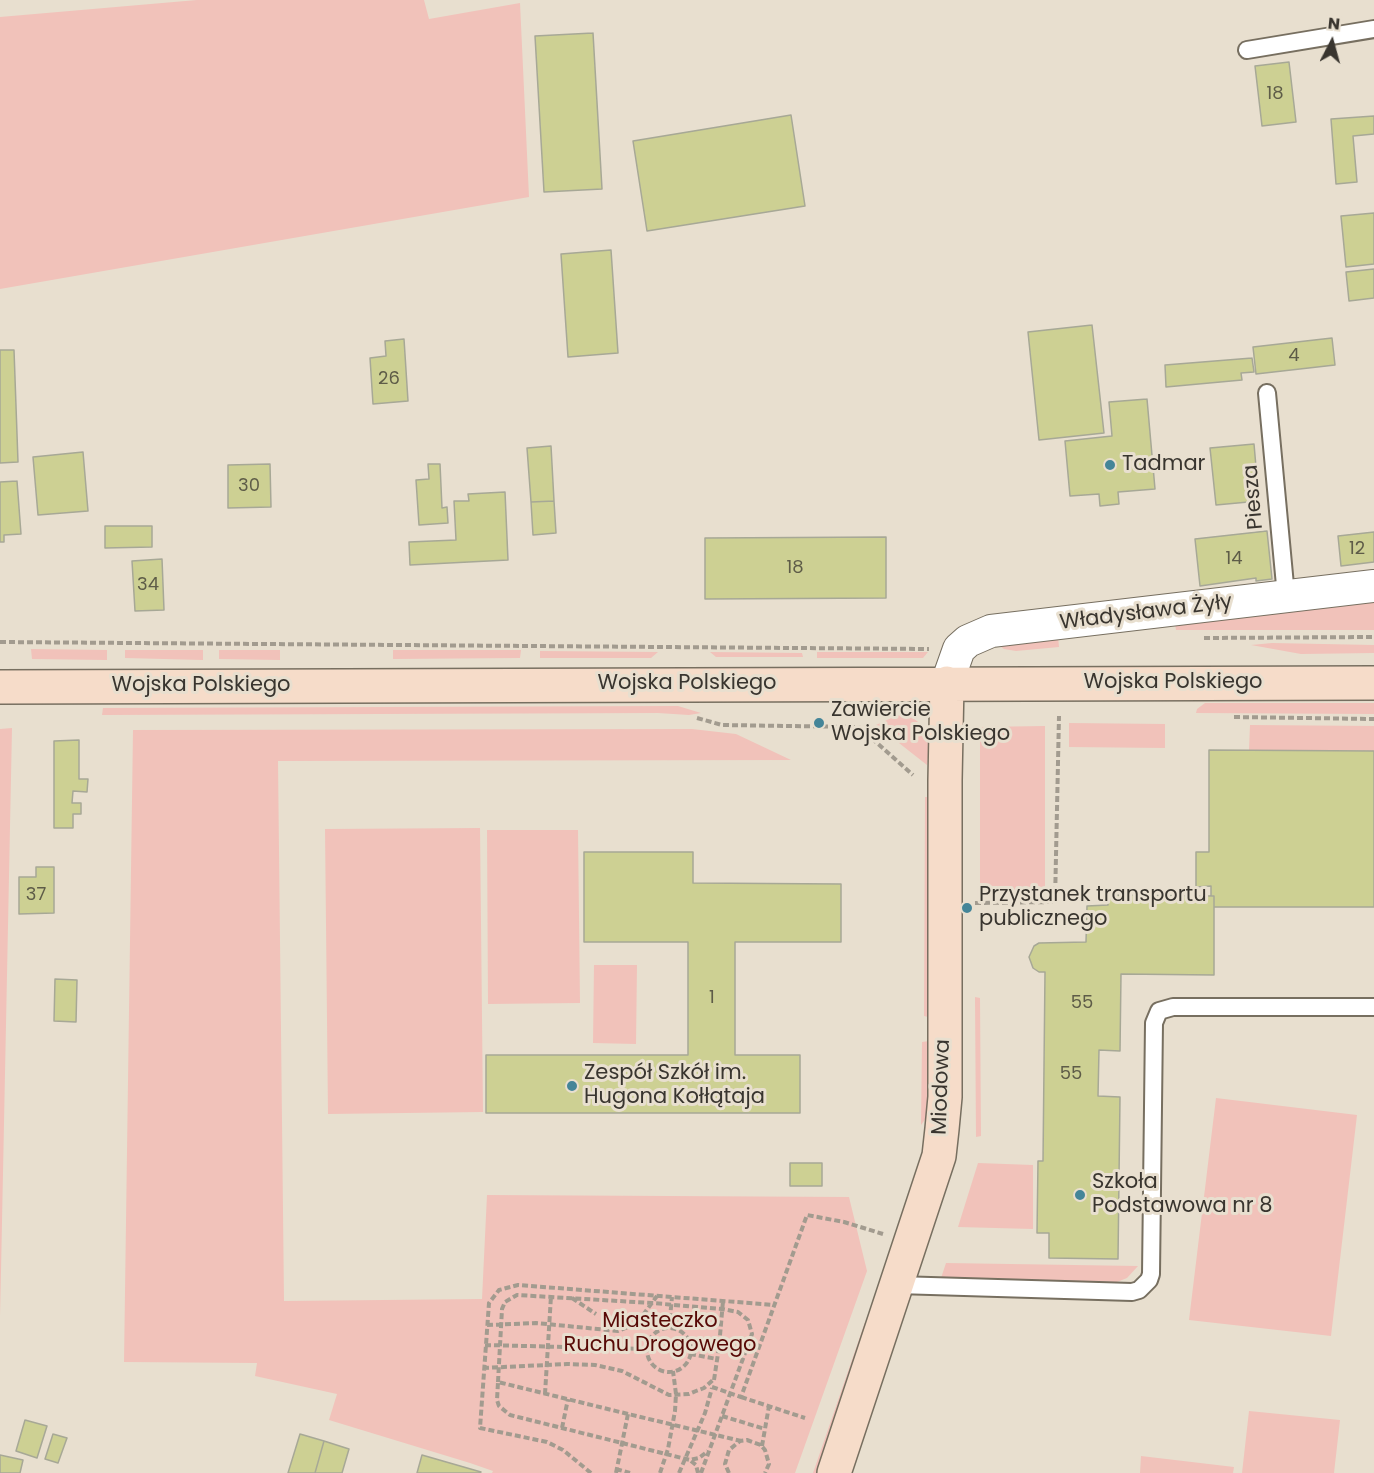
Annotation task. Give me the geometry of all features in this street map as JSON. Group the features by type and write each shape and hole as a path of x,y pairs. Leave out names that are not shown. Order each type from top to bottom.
{"main road":[{"name":"Miodowa","path":"834,1473 939,1156 945,1097 947,683"},
{"name":"Wojska Polskiego","path":"0,687 1374,683"}],"street":[{"name":"Władysława Żyły","path":"959,649 968,641 991,631 1374,586"},
{"path":"947,683 959,649"}],"lane":[{"path":"1246,50 1374,29"},
{"name":"Piesza","path":"1267,393 1286,596"},
{"path":"897,1285 1131,1292 1139,1290 1149,1280 1151,1274 1154,1023 1159,1011 1173,1007 1374,1007"}],"path":[{"path":"1202,638 1374,638"},
{"path":"0,642 959,649"},
{"path":"1047,716 1071,716"},
{"path":"971,903 1055,902 1059,716"},
{"path":"1223,717 1374,719"},
{"path":"686,718 698,718 722,725 859,727 918,779"},
{"path":"741,1397 807,1215 844,1222 887,1235"},
{"path":"591,1473 563,1450 547,1442 480,1428 489,1303 499,1290 509,1286 775,1305"},
{"path":"526,1294 652,1303 722,1309 744,1316 752,1331 700,1473 694,1462 688,1459 510,1415 502,1410 497,1400 502,1309 510,1299 526,1294"},
{"path":"545,1394 551,1296"},
{"path":"487,1325 549,1324 618,1331 633,1325 646,1313 657,1296"},
{"path":"669,1328 672,1297"},
{"path":"571,1298 596,1314"},
{"path":"679,1473 688,1459 712,1387 723,1301"},
{"path":"669,1328 676,1329 687,1338 690,1354 685,1365 673,1371 658,1369 653,1365 647,1349 655,1333 669,1328"},
{"path":"485,1345 647,1349"},
{"path":"690,1354 717,1359"},
{"path":"483,1368 583,1364 604,1366 631,1375 662,1392 676,1395 704,1388 714,1379"},
{"path":"660,1473 672,1425 676,1395 673,1371"},
{"path":"498,1382 741,1441 754,1441 762,1446 768,1456 769,1464 765,1473"},
{"path":"712,1387 805,1418"},
{"path":"562,1428 568,1399"},
{"path":"762,1446 769,1406"},
{"path":"628,1414 616,1471 630,1473"},
{"path":"722,1416 765,1430"},
{"path":"729,1473 725,1464 726,1456 734,1445 741,1441"},
{"path":"688,1459 699,1458 709,1450"}],"green space":[{"path":"197,0 424,0 429,19 520,3 529,197 0,289 0,17"},
{"path":"1374,600 1374,630 1176,630 1175,623"},
{"path":"1058,636 1059,647 1016,651 1004,649 998,645"},
{"path":"1272,643 1374,645 1374,653 1301,654 1251,645"},
{"path":"31,649 107,650 107,660 32,659"},
{"path":"125,650 203,650 203,660 125,658"},
{"path":"219,650 280,650 280,660 219,659"},
{"path":"393,650 521,650 520,658 393,659"},
{"path":"540,651 658,652 651,658 540,658"},
{"path":"710,652 802,653 803,657 716,657"},
{"path":"817,652 928,652 923,658 817,658"},
{"path":"1205,703 1374,703 1374,714 1196,713 1197,709"},
{"path":"678,706 701,713 689,715 658,713 102,715 103,708"},
{"path":"898,715 910,716 925,727 930,736 927,765 876,725"},
{"path":"1069,723 1165,724 1165,748 1069,747"},
{"path":"1250,725 1374,726 1374,751 1249,750"},
{"path":"1045,726 1045,890 980,890 980,727"},
{"path":"12,728 1,1271 0,1316 0,729"},
{"name":"Miasteczko Ruchu Drogowego","path":"692,729 736,734 791,760 278,761 284,1301 482,1299 487,1195 849,1197 867,1271 795,1473 492,1473 493,1471 470,1463 329,1420 337,1394 255,1376 257,1363 124,1362 133,730"},
{"path":"925,797 931,797 928,1017 924,1016"},
{"path":"480,828 483,1112 328,1114 325,829"},
{"path":"487,830 578,830 580,1003 488,1004"},
{"path":"594,965 637,965 636,1044 593,1043"},
{"path":"975,997 980,998 981,1136 976,1137"},
{"path":"929,1041 928,1101 926,1118 921,1125 922,1042"},
{"path":"1216,1098 1357,1115 1331,1336 1189,1320"},
{"path":"978,1163 1033,1165 1033,1229 958,1227"},
{"path":"946,1263 1138,1266 1127,1278 1117,1282 941,1278"},
{"path":"865,1322 870,1323 835,1426 818,1473 813,1473"},
{"path":"1249,1411 1340,1420 1334,1473 1242,1473"},
{"path":"1141,1456 1234,1467 1233,1473 1140,1473"}],"building":[{"path":"593,33 602,189 544,192 535,36"},
{"path":"1289,62 1296,122 1262,126 1255,66"},
{"path":"791,115 805,206 647,231 633,141"},
{"path":"1374,116 1374,134 1353,136 1357,182 1336,184 1331,119"},
{"path":"1374,213 1374,264 1346,267 1341,216"},
{"path":"611,250 618,353 568,357 561,254"},
{"path":"1374,269 1374,298 1349,301 1346,272"},
{"path":"1092,325 1104,433 1039,440 1028,332"},
{"path":"1332,338 1335,365 1256,374 1253,347"},
{"path":"404,339 408,401 373,404 370,358 386,356 385,341"},
{"path":"0,350 14,350 18,462 0,463"},
{"path":"1252,358 1254,372 1241,373 1242,380 1166,387 1165,365"},
{"name":"Tadmar","path":"1147,399 1155,489 1118,492 1119,504 1100,506 1099,494 1070,496 1065,441 1112,436 1109,402"},
{"path":"1254,444 1259,501 1216,505 1210,448"},
{"path":"551,446 554,501 531,502 527,448"},
{"path":"83,452 88,511 38,515 33,457"},
{"path":"270,464 271,507 228,508 228,465"},
{"path":"428,464 440,464 442,508 447,507 448,523 419,525 416,480 429,479"},
{"path":"17,481 21,534 4,535 4,542 0,542 0,482"},
{"path":"505,492 508,560 410,565 409,542 456,540 454,501 469,501 468,494"},
{"path":"554,501 556,533 533,535 531,502"},
{"path":"105,526 152,526 152,547 105,548"},
{"path":"1267,531 1272,579 1256,581 1256,578 1200,586 1195,539"},
{"path":"1374,532 1374,562 1341,566 1338,536"},
{"path":"886,537 886,598 705,599 705,538"},
{"path":"162,559 164,610 135,611 132,561"},
{"path":"79,740 79,779 88,779 87,792 73,791 72,803 81,803 81,814 73,814 73,828 54,828 54,741"},
{"path":"1209,750 1374,751 1374,907 1214,907 1211,886 1196,887 1196,852 1209,852"},
{"path":"584,852 693,852 693,883 841,884 841,942 735,942 735,1055 800,1055 800,1113 486,1113 486,1055 688,1055 688,942 584,942"},
{"path":"36,867 54,867 54,913 19,914 19,877 36,877"},
{"path":"1108,895 1214,896 1214,975 1121,974 1120,1051 1099,1050 1098,1096 1120,1097 1118,1259 1049,1258 1049,1233 1037,1233 1038,1161 1043,1161 1045,972 1039,972 1033,968 1029,957 1034,946 1039,943 1086,942 1087,906 1108,905"},
{"path":"55,979 77,980 76,1022 54,1021"},
{"path":"790,1163 822,1163 822,1186 790,1186"},
{"path":"25,1420 47,1426 37,1458 16,1451"},
{"path":"53,1434 67,1438 58,1463 45,1459"},
{"path":"300,1434 324,1441 315,1473 288,1473"},
{"path":"324,1441 349,1449 342,1473 315,1473"},
{"path":"0,1455 23,1460 20,1473 0,1473"},
{"path":"422,1455 481,1472 417,1473"}],"place":[{"name":"Tadmar","path":"1110,465"},
{"name":"Zawiercie Wojska Polskiego","path":"819,723"},
{"name":"Przystanek transportu publicznego","path":"967,908"},
{"name":"Zespół Szkół im. Hugona Kołłątaja","path":"572,1086"},
{"name":"Szkoła Podstawowa nr 8","path":"1080,1195"}]}
